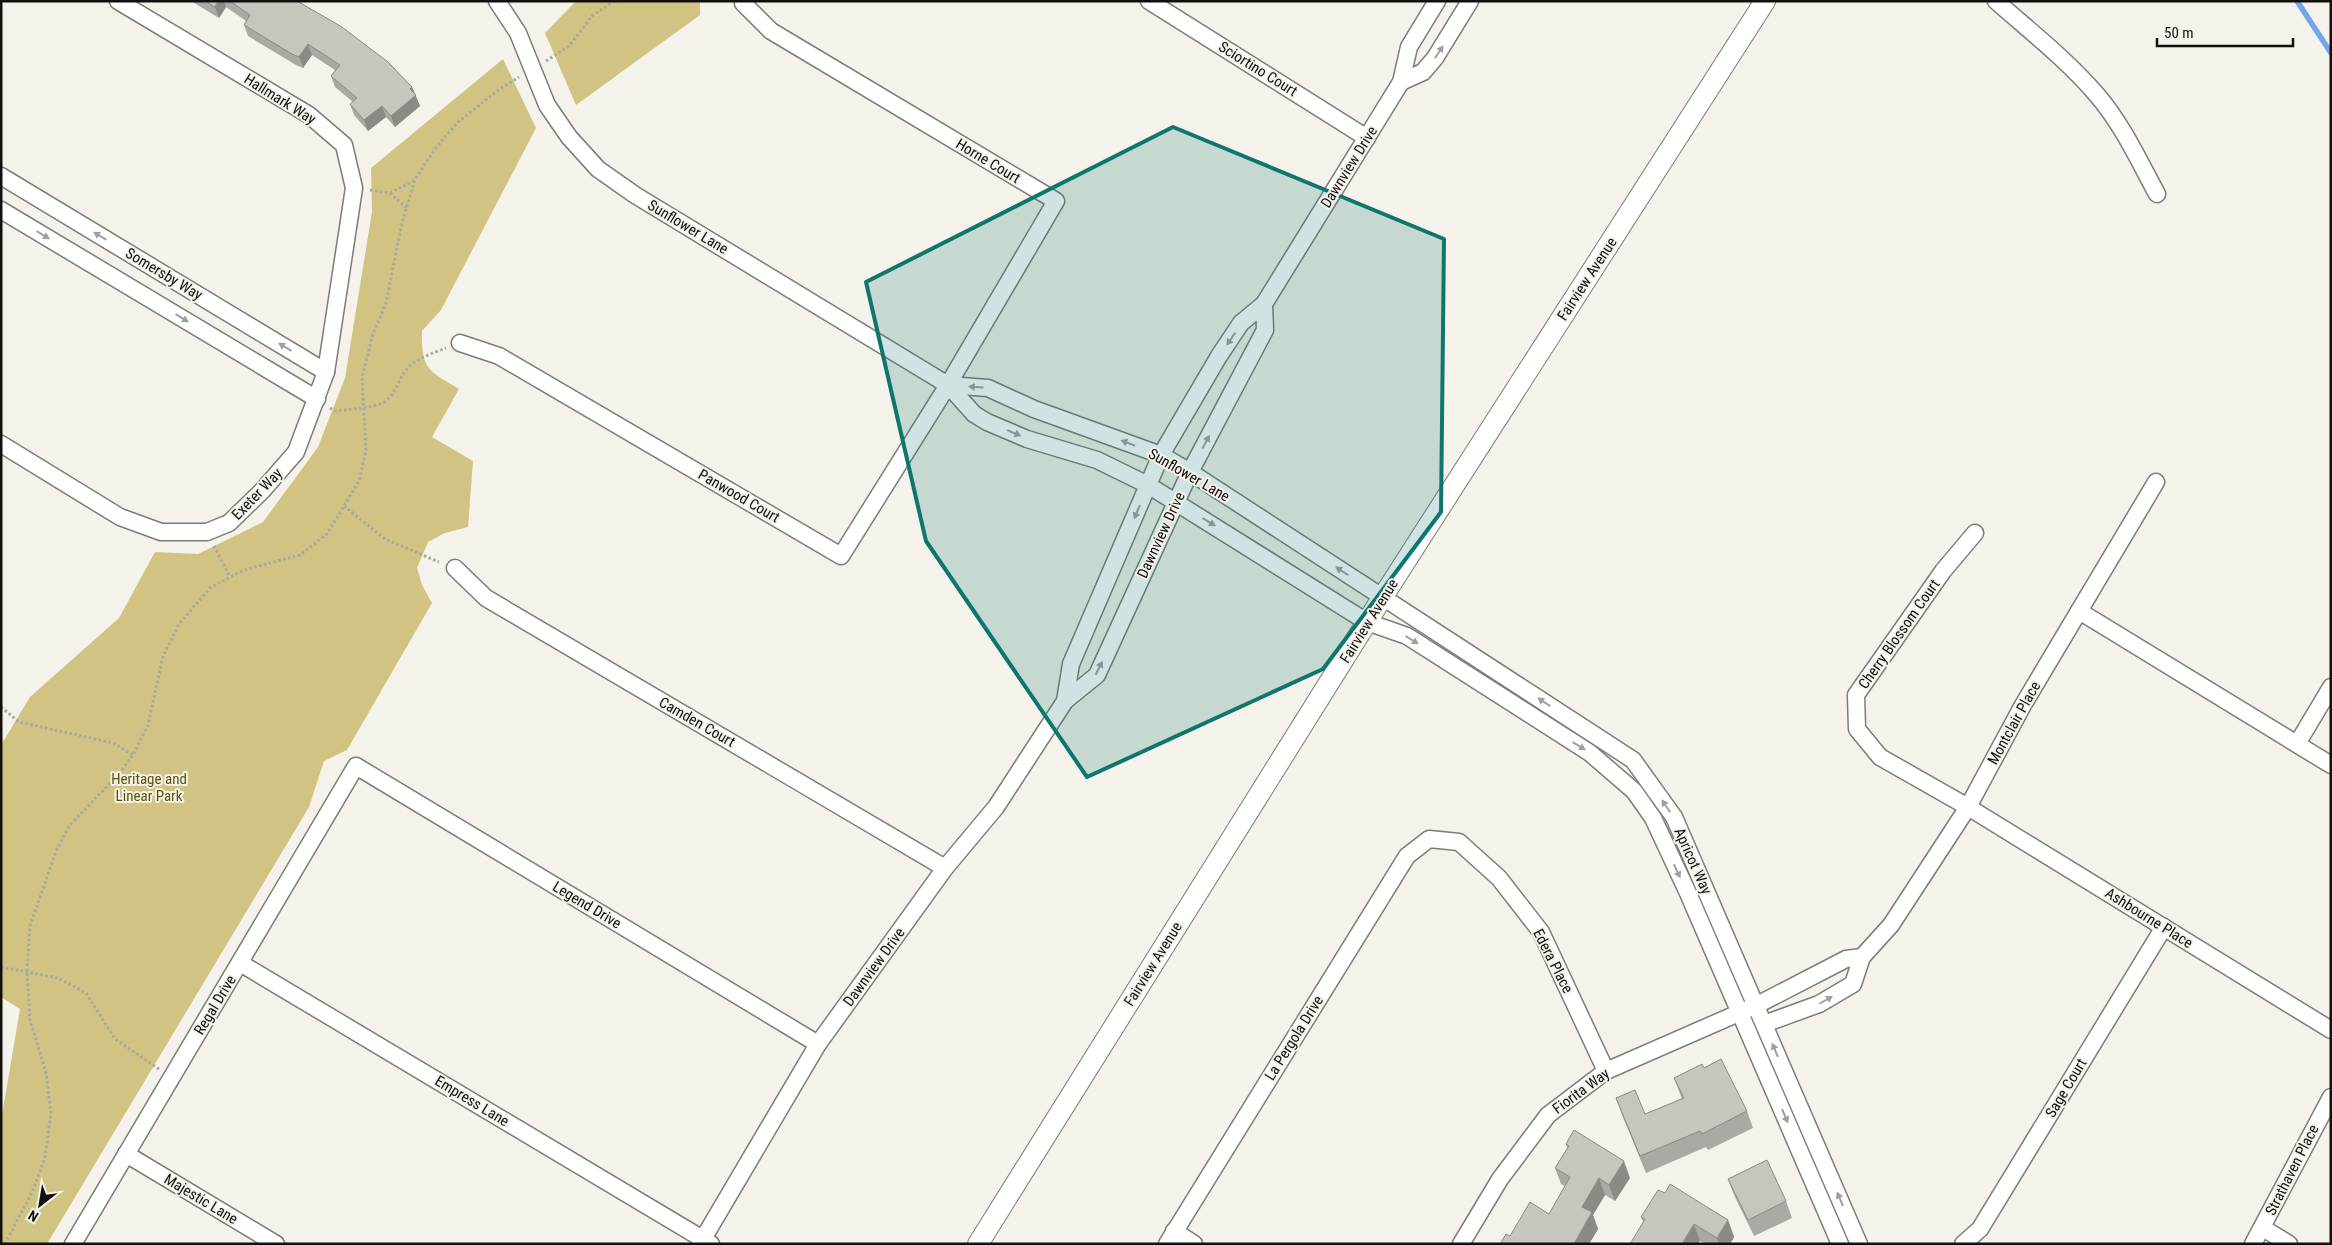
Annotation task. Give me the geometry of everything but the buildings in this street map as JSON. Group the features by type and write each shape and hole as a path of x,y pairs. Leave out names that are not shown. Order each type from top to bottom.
{"street":[{"name":"Hallmark Way","path":"118,1 309,115 344,145 354,188 326,372"},
{"name":"Sunflower Lane","path":"497,1 518,32 547,105 569,137 598,169 635,195 948,385 974,414 987,422 1027,439 1096,460 1148,485 1367,622"},
{"name":"Sciortino Court","path":"1149,1 1367,138"},
{"name":"Dawnview Drive","path":"1065,701 1071,664 1161,456 1219,356 1241,323 1264,304 1401,82 1409,47 1436,1"},
{"path":"1401,82 1423,72 1435,58 1470,1"},
{"name":"Fairview Avenue","path":"978,1244 1382,598 1765,1"},
{"path":"1996,1 2058,53 2098,96 2124,134 2157,194"},
{"name":"Horne Court","path":"743,3 772,31 1056,201 948,385"},
{"name":"Somersby Way","path":"1,176 326,372"},
{"name":"Somersby Way","path":"1,210 317,399"},
{"name":"Dawnview Drive","path":"705,1242 818,1044 945,868 996,808 1065,701 1096,675 1190,472 1266,330 1264,304"},
{"name":"Panwood Court","path":"460,343 499,356 841,556 948,385"},
{"name":"Exeter Way","path":"1,444 120,517 161,532 207,532 229,523 262,492 296,452 326,372"},
{"name":"Sunflower Lane","path":"948,385 988,388 1034,409 1161,456 1190,472 1382,598"},
{"name":"Montclair Place","path":"1764,1024 1819,1004 1853,984 1862,957 1891,926 1968,807 2023,705 2156,482"},
{"name":"Cherry Blossom Court","path":"1968,807 1880,757 1857,729 1856,695 1943,571 1975,533"},
{"name":"Camden Court","path":"455,568 486,598 945,868"},
{"name":"Apricot Way","path":"1382,598 1633,760 1674,817 1859,1244"},
{"path":"2079,611 2331,765"},
{"name":"Apricot Way","path":"1367,622 1407,636 1590,753 1634,791 1653,818 1740,1012 1840,1244"},
{"path":"2297,744 2331,687"},
{"name":"Regal Drive","path":"73,1244 356,766"},
{"name":"Legend Drive","path":"356,766 818,1044"},
{"name":"Ashbourne Place","path":"1968,807 2331,1030"},
{"name":"Edera Place","path":"1429,839 1459,842 1499,878 1541,932 1606,1071"},
{"name":"La Pergola Drive","path":"1171,1238 1407,856 1429,839"},
{"name":"Sage Court","path":"1963,1244 1980,1229 2164,927"},
{"path":"1757,1005 1846,959 1862,957"},
{"name":"Empress Lane","path":"240,963 705,1242"},
{"name":"Fiorita Way","path":"1461,1244 1500,1179 1548,1115 1606,1071 1757,1005"},
{"name":"Strathaven Place","path":"2253,1244 2331,1097"},
{"name":"Majestic Lane","path":"126,1154 276,1244"},
{"path":"2263,1228 2289,1244"},
{"path":"1171,1238 1194,1244"}],"path":[{"path":"5,1244 32,1192 45,1158 51,1113 46,1073 30,1020 26,972 30,926 56,851 69,826 118,775 133,755 148,725 163,656 179,624 211,587 244,570 300,554 327,534 359,481 366,451 362,378 372,337 386,302 401,227 415,179 434,149 456,123 497,91 569,46 592,16 614,1"},
{"path":"390,193 415,179"},
{"path":"354,188 390,193 407,208"},
{"path":"317,399 335,411 363,408 384,402 394,392 406,368 426,356 460,343"},
{"path":"344,506 385,539 425,558 455,568"},
{"path":"207,532 230,577"},
{"path":"1,707 19,722 113,743 133,755"},
{"path":"1,966 58,978 86,993 115,1038 172,1078"}],"highlighted area":[{"path":"1173,127 1444,239 1441,512 1323,669 1087,777 926,541 866,282"}],"green space":[{"path":"576,1 700,1 700,15 576,105 545,33"},
{"name":"Heritage and Linear Park","path":"503,59 536,128 441,310 422,331 423,354 428,368 440,378 459,389 432,437 473,461 468,527 445,533 428,542 417,568 422,585 432,603 347,750 324,761 309,807 47,1244 1,1244 1,1121 20,1009 1,997 1,745 30,697 119,618 155,552 198,554 263,522 318,447 345,378 372,212 371,168"}],"waterway":[{"path":"2297,1 2331,53"}]}
